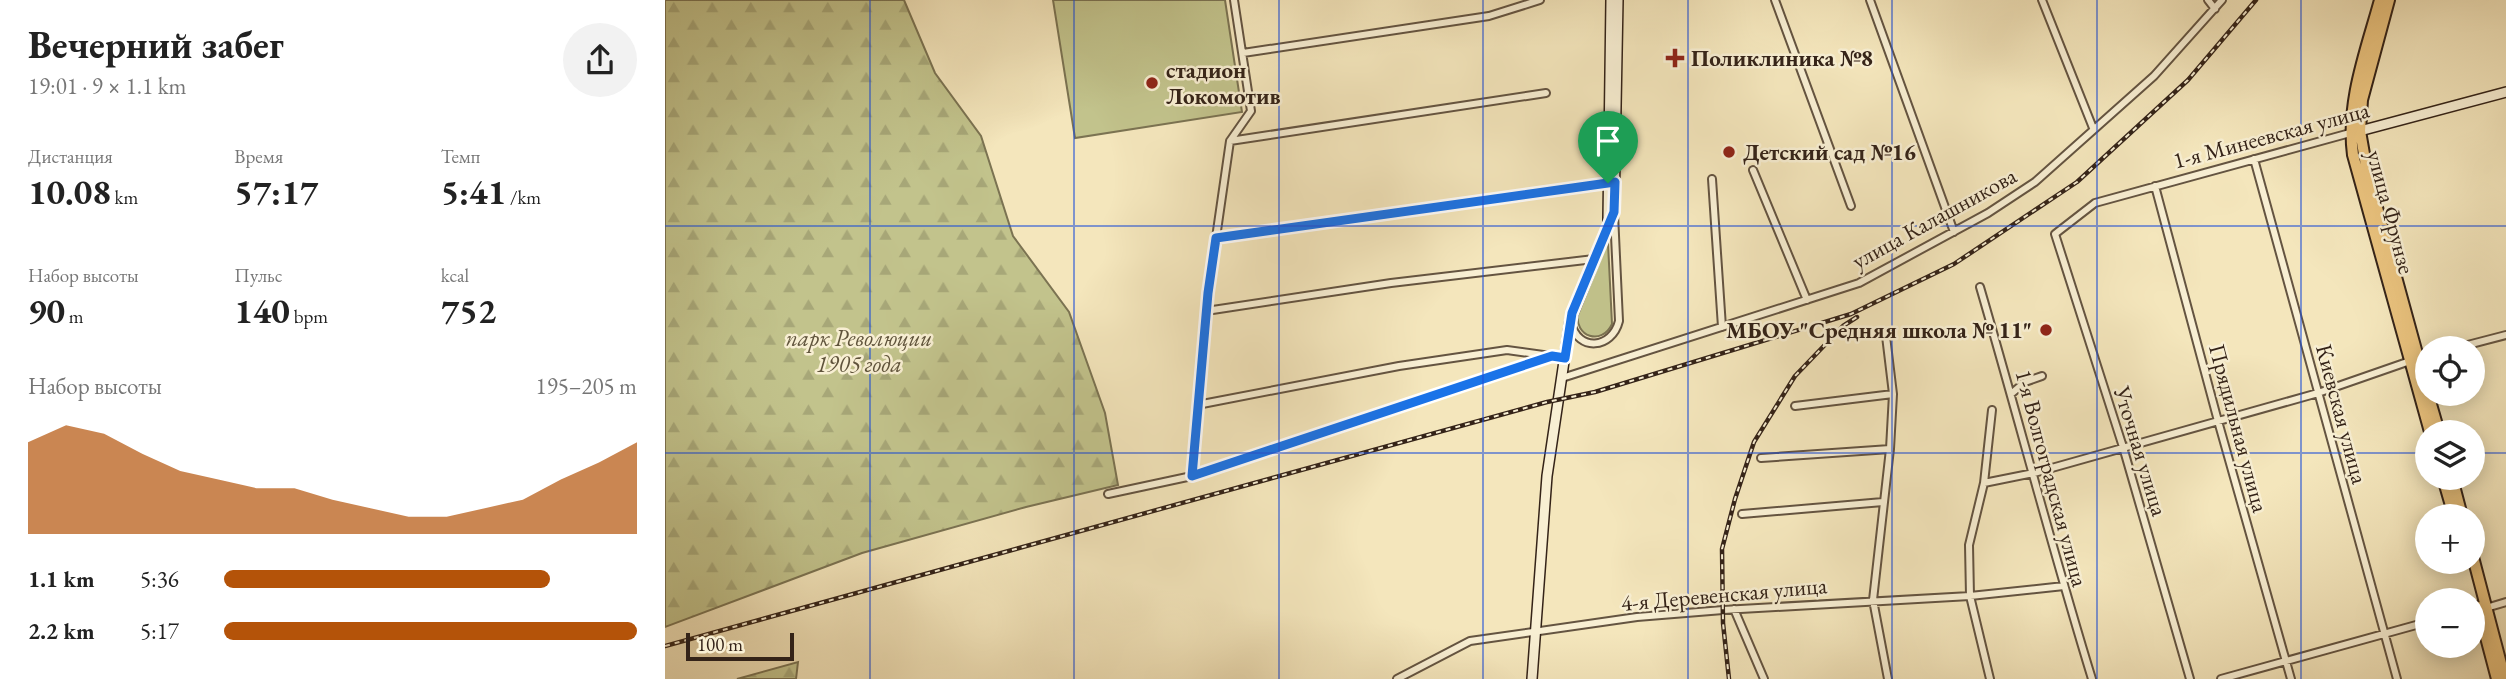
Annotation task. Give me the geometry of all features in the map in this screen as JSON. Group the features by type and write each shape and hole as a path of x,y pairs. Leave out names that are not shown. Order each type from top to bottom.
{"highway":[{"name":"улица Фрунзе","path":"2355,132 2353,98 2380,0"},
{"name":"улица Фрунзе","path":"2389,0 2362,100 2353,155 2415,346"},
{"path":"2485,626 2505,679"},
{"path":"2485,633 2497,679"}],"street":[{"path":"1192,476 1206,312 1230,141 1251,111 1234,0"},
{"path":"1243,53 1489,16 1540,0"},
{"path":"1570,321 1576,336 1590,344 1606,341 1617,329 1619,321 1612,182 1611,0"},
{"path":"1604,235 1612,182 1618,0"},
{"path":"1775,0 1851,206"},
{"path":"1870,0 1954,232"},
{"path":"2042,0 2093,128"},
{"path":"2208,0 2215,9"},
{"name":"улица Калашникова","path":"1562,378 1859,282 1954,232 2035,182 2154,76 2223,0"},
{"name":"1-я Минеевская улица","path":"2055,234 2095,203 2506,92"},
{"path":"1230,141 1546,93"},
{"name":"Киевская улица","path":"2254,159 2397,679"},
{"path":"1753,170 1807,300"},
{"path":"1712,179 1723,327"},
{"path":"1216,238 1612,182"},
{"name":"Прядильная улица","path":"2155,186 2291,679"},
{"path":"1532,679 1533,632 1547,476 1570,321 1614,212"},
{"name":"Уточная улица","path":"2055,234 2123,447 2190,679"},
{"path":"1206,312 1391,283 1594,259"},
{"name":"1-я Волгоградская улица","path":"1980,286 2092,679"},
{"path":"2485,340 2506,335"},
{"path":"1886,336 1893,394 1890,449 1873,600 1888,679"},
{"path":"1197,405 1399,366 1507,350 1565,358"},
{"path":"1108,495 1192,476 1552,356"},
{"path":"1984,483 2034,473 2318,393 2415,359"},
{"path":"2011,394 2025,382 2042,376"},
{"path":"1795,406 1893,394"},
{"path":"1990,679 1970,596 1969,545 1984,483 1992,410"},
{"path":"1761,458 1890,449"},
{"path":"1742,514 1884,502"},
{"name":"4-я Деревенская улица","path":"1397,679 1469,641 1637,617 1873,600 1970,596 2064,586"},
{"path":"2485,608 2506,602"},
{"path":"1734,609 1764,679"},
{"path":"2221,679 2415,625"}],"green space":[{"name":"парк Революции 1905 года","path":"665,0 904,0 935,73 981,136 1013,236 1069,312 1105,413 1118,485 1026,507 862,553 665,627"},
{"name":"стадион Локомотив","path":"1053,0 1225,0 1242,112 1075,138"},
{"path":"1608,243 1612,324 1608,331 1596,337 1584,333 1580,328 1578,313"},
{"path":"798,662 796,679 737,679"}],"railway":[{"path":"665,646 1547,402 1595,392 1851,314 1954,264 2077,182 2188,80 2256,0"},
{"path":"1729,679 1723,623 1722,549 1754,442 1795,376 1843,326 1857,317"}],"place":[{"name":"Поликлиника №8","path":"1675,58"},
{"name":"стадион Локомотив","path":"1152,83"},
{"name":"Детский сад №16","path":"1729,152"},
{"name":"МБОУ \"Средняя школа № 11\"","path":"2046,330"}],"route":[{"path":"1615,182 1614,212 1572,313 1565,358 1552,356 1192,476 1208,293 1216,238 1608,183 1615,182"}]}
